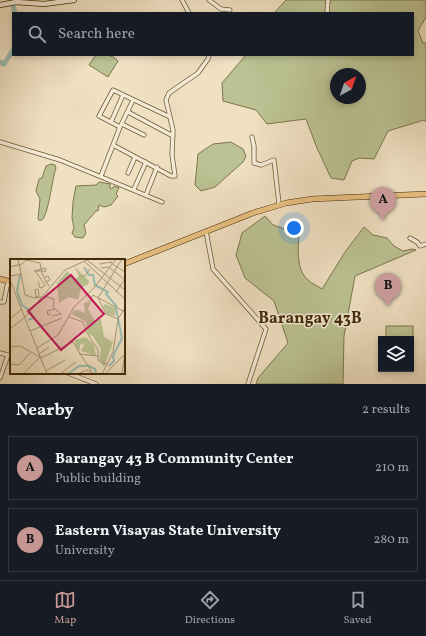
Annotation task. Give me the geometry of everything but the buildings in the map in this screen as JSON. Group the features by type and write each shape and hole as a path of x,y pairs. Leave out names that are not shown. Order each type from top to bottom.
{"main road":[{"path":"0,6 16,2 44,4 74,0"},
{"path":"125,264 279,204 312,199 426,194"},
{"path":"0,279 9,281"}],"street":[{"path":"182,0 188,12"},
{"path":"209,0 221,9 230,10"},
{"path":"327,12 328,0"},
{"path":"113,145 174,176 172,155 173,136 166,104 168,94 198,73 209,56"},
{"path":"144,134 111,122 100,116 105,102 113,90 170,117"},
{"path":"111,122 123,95"},
{"path":"101,176 121,125 133,100"},
{"path":"128,112 173,136"},
{"path":"252,137 254,146 254,163 261,165 274,160 279,204"},
{"path":"0,142 35,152 101,176 162,202"},
{"path":"128,173 135,157"},
{"path":"134,190 146,162"},
{"path":"146,195 157,168"},
{"path":"206,231 213,269 266,329 248,384"},
{"path":"410,238 421,246 426,244"},
{"path":"0,302 4,302 9,281"},
{"path":"0,353 10,356 0,378"},
{"path":"71,374 96,384"}],"green space":[{"path":"286,0 426,0 426,17 418,31 423,43 426,43 426,122 424,120 388,131 374,159 359,158 352,161 344,180 331,178 306,119 267,124 256,110 223,101 222,83 245,56 414,56 414,12 275,12"},
{"path":"95,56 111,56 118,61 108,77 89,65"},
{"path":"231,142 243,149 246,156 243,162 215,187 201,191 195,185 198,154 213,144"},
{"path":"51,164 55,165 56,168 47,209 43,219 40,221 38,219 40,199 36,191 39,179 42,178 46,166"},
{"path":"99,182 110,184 110,188 112,189 114,186 119,188 116,194 118,196 111,205 104,207 99,205 98,211 96,211 84,225 86,233 83,238 75,237 72,233 74,228 72,218 76,186 96,185"},
{"path":"265,216 273,225 299,234 298,246 301,271 311,283 322,289 345,252 364,227 373,235 387,238 394,246 403,251 412,249 416,250 355,276 344,336 343,384 256,384 258,378 288,343 274,301 245,278 236,255 242,233"},
{"path":"386,326 413,326 413,336 386,336"}],"waterway":[{"path":"13,6 15,12"},
{"path":"0,62 4,64 12,52"}],"place":[{"name":"Barangay 43 B Community Center","path":"383,220"},
{"name":"Eastern Visayas State University","path":"388,306"}],"district":[{"name":"Barangay 43B","path":"310,319"}]}
